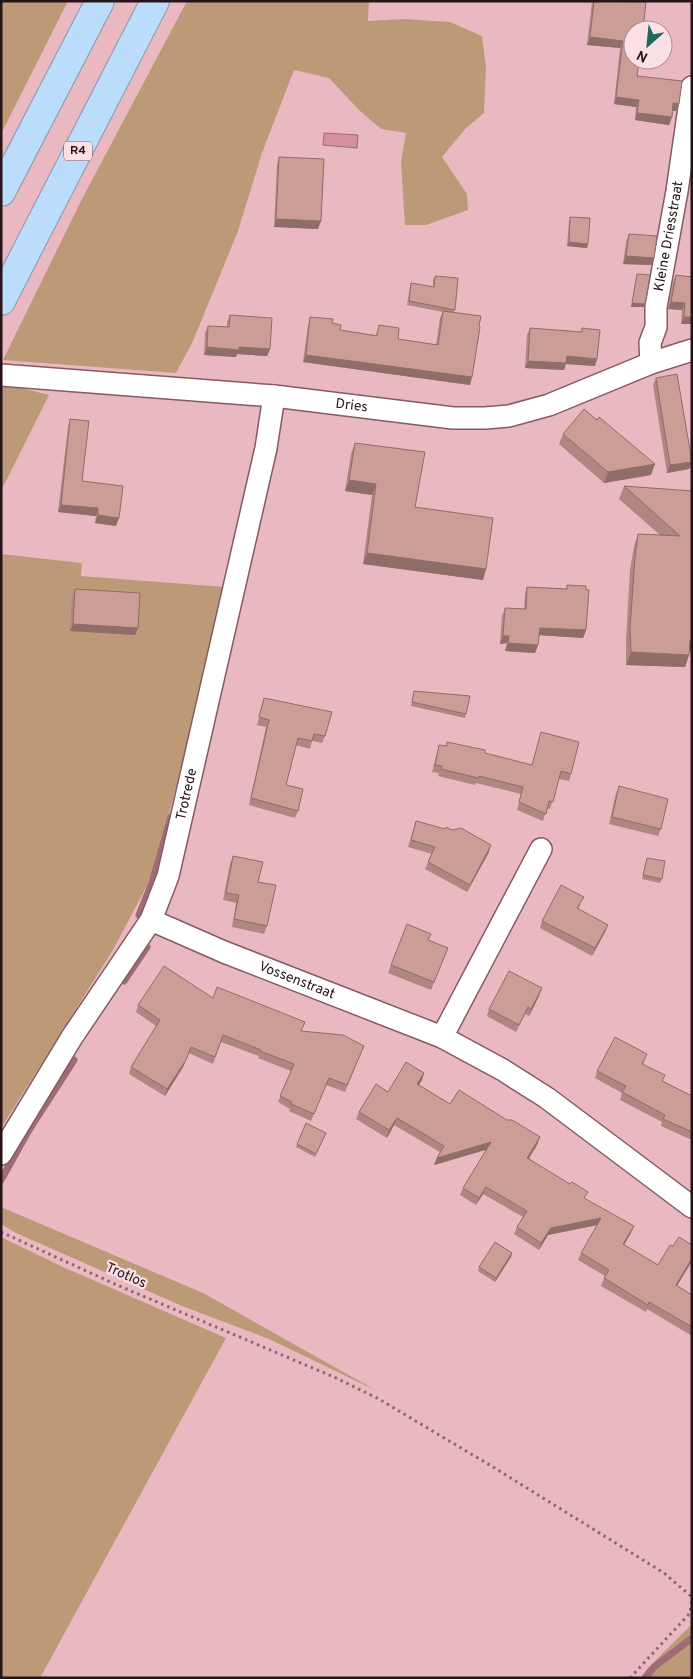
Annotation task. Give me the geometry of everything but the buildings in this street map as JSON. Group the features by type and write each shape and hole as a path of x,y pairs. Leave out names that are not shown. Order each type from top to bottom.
{"highway":[{"path":"1,192 100,1"},
{"name":"R4","path":"1,301 155,1"}],"street":[{"name":"Kleine Driesstraat","path":"651,363 650,343 656,327 656,307 677,191 692,87"},
{"path":"656,327 687,351"},
{"name":"Dries","path":"1,375 274,396 453,418 501,416 548,405 651,363 687,351"},
{"name":"Trotrede","path":"1,1154 72,1037 151,920 168,876 266,448 274,396"},
{"path":"442,1037 541,848"},
{"name":"Vossenstraat","path":"151,920 224,952 442,1037 503,1070 546,1098 692,1207"}],"path":[{"name":"Trotlos","path":"1,1232 117,1285 334,1377 377,1398 664,1573 692,1598"},
{"path":"630,1678 690,1613 692,1598"}],"shaded area":[{"path":"3,1 68,1 1,134 1,6"},
{"path":"187,1 369,1 368,21 403,19 450,22 482,36 486,67 484,113 466,128 442,157 467,194 468,210 426,225 405,225 401,161 406,133 381,129 359,110 329,78 294,70 262,153 238,231 193,341 176,373 3,360 82,199"},
{"path":"324,133 358,135 357,148 323,145"},
{"path":"1,383 49,395 1,491"},
{"path":"1,554 82,563 81,576 225,587 179,776 152,876 113,950 1,1128"},
{"path":"1,1207 203,1293 379,1392 269,1339 182,1306 16,1233 1,1224"},
{"path":"1,1237 63,1267 226,1338 40,1678 1,1678"},
{"path":"692,1624 692,1678 641,1678 647,1669"}],"waterway":[{"path":"139,915 152,883 171,817"},
{"path":"124,981 147,947"},
{"path":"1,1180 29,1130 74,1060"},
{"path":"645,1678 654,1667 692,1638"}]}
